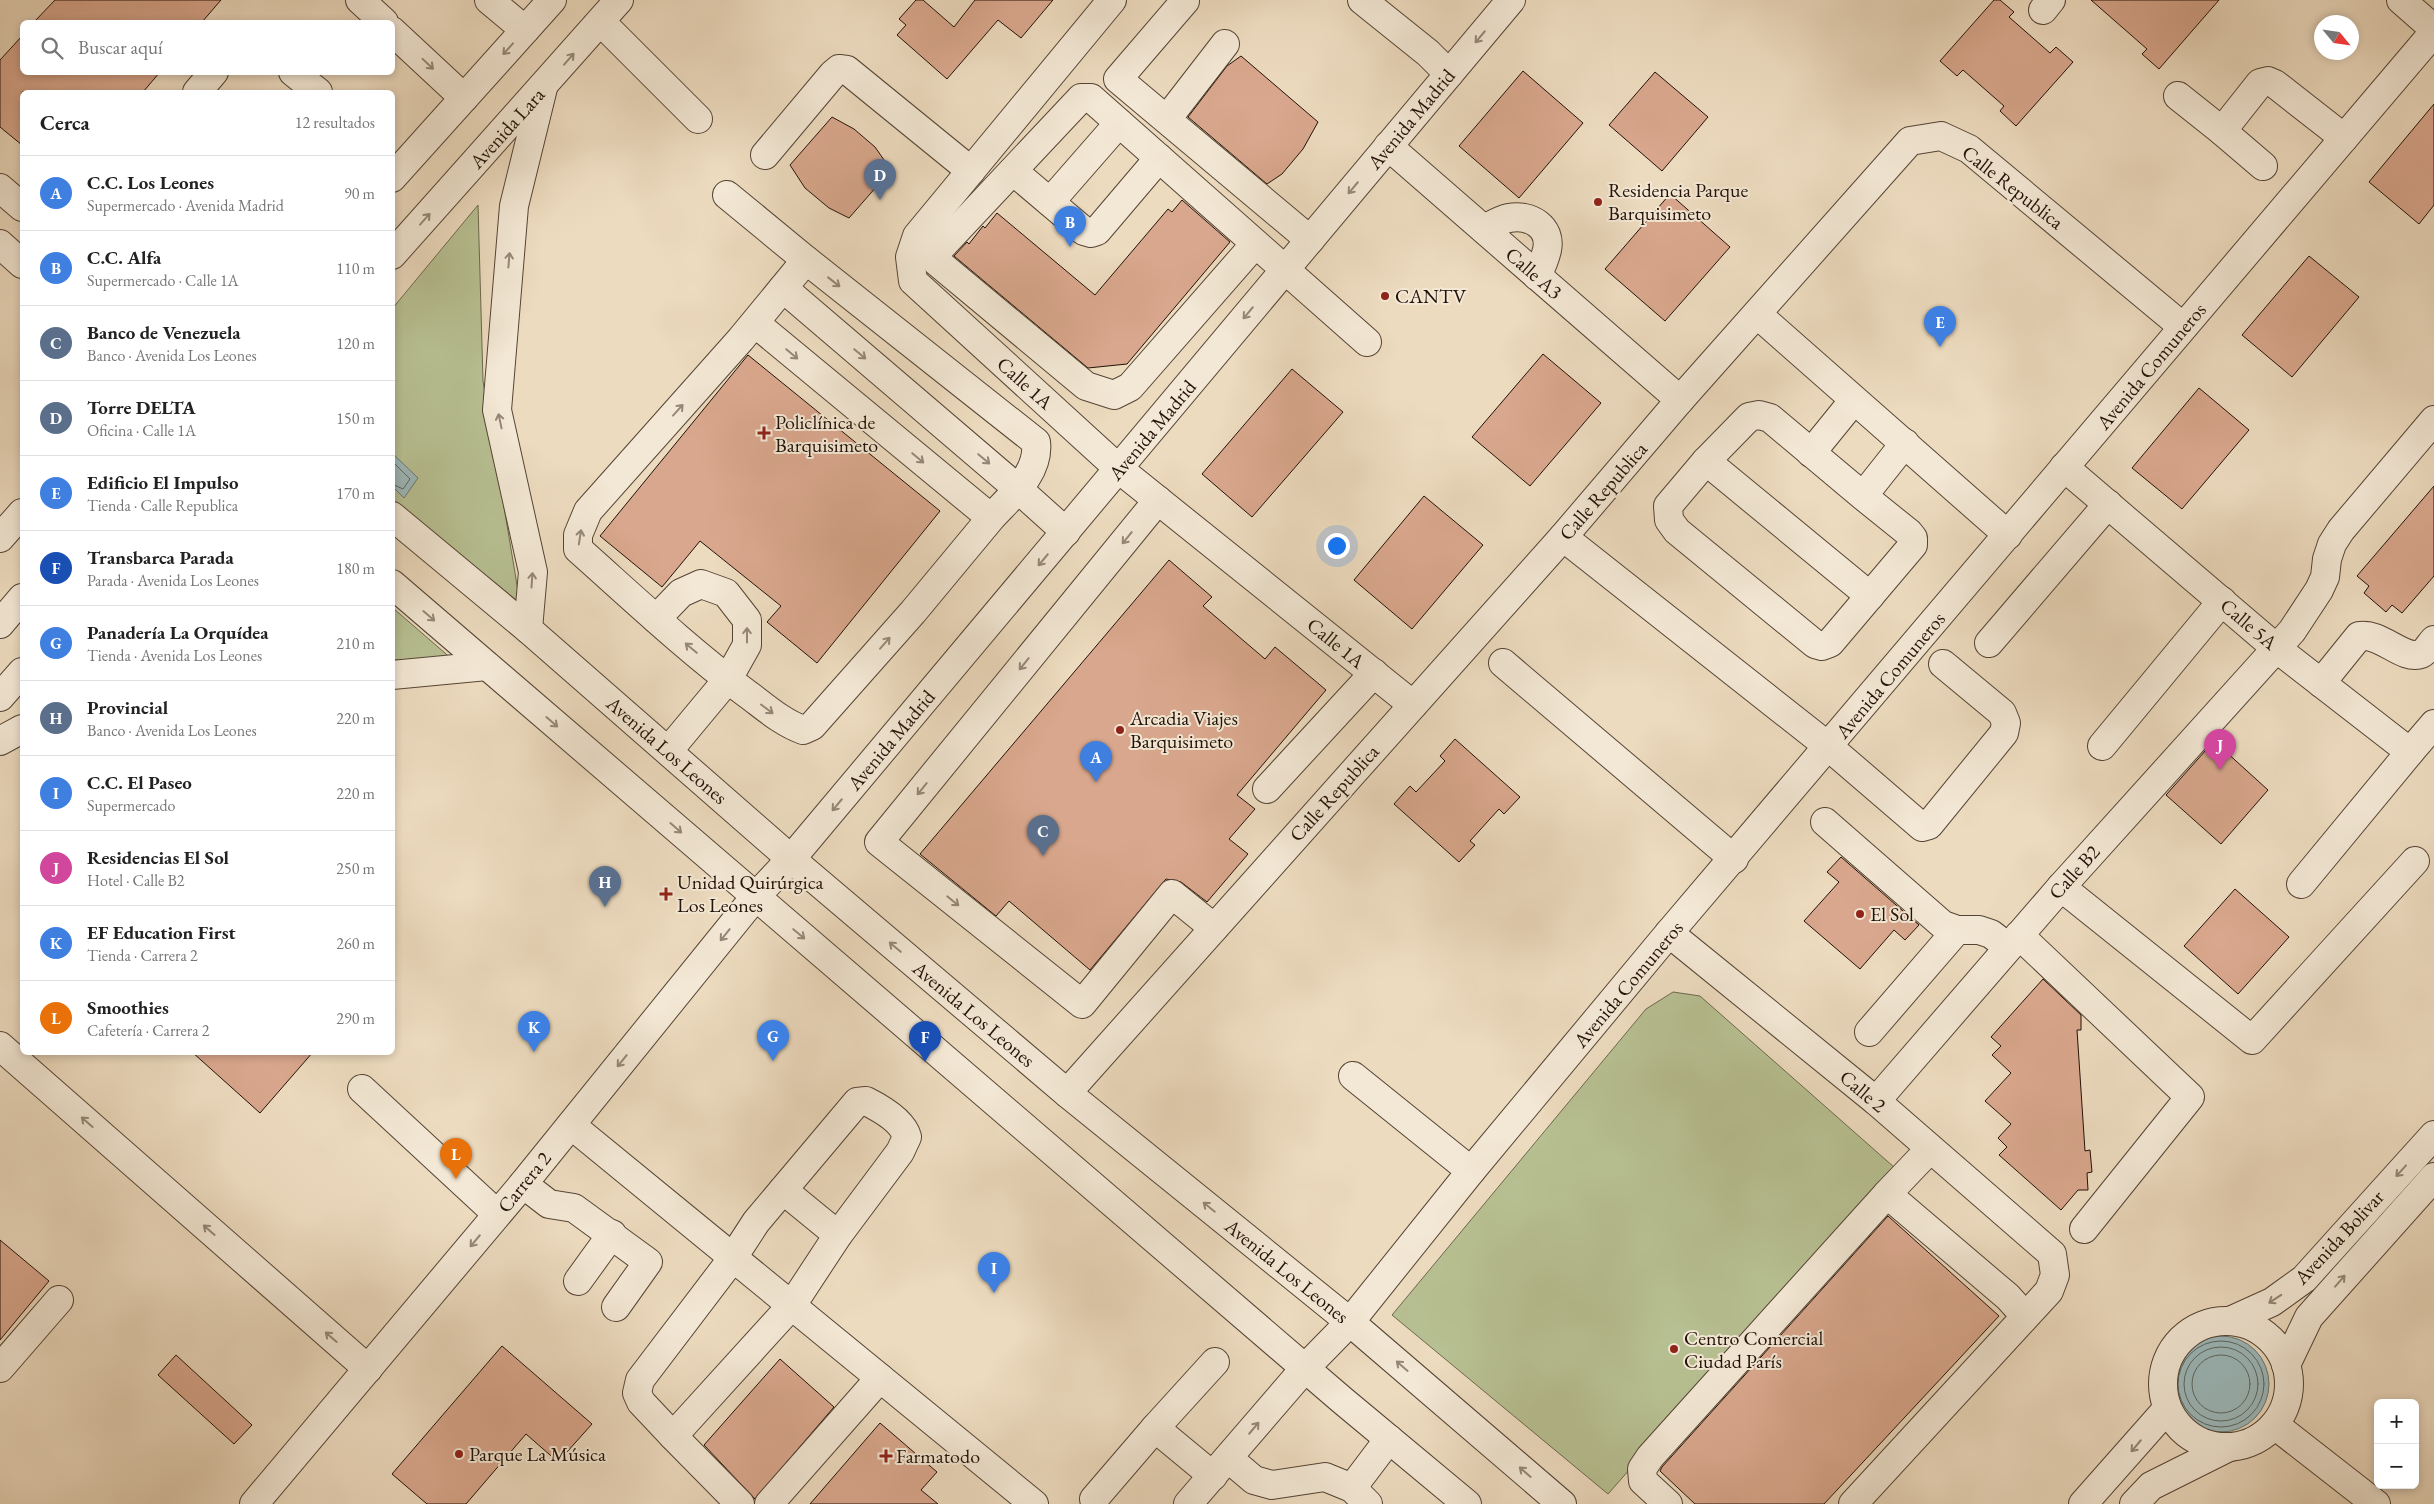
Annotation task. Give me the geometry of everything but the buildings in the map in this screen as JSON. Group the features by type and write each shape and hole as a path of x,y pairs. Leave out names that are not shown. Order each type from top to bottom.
{"street":[{"path":"360,0 382,20"},
{"path":"490,0 525,30"},
{"path":"397,164 464,98 552,0"},
{"name":"Avenida Lara","path":"395,252 619,0"},
{"name":"Calle 1A","path":"1112,0 917,236 910,257 913,281 1120,469 1413,704"},
{"path":"1362,0 1428,53 1449,74"},
{"name":"Avenida Madrid","path":"791,859 1120,469 1510,0"},
{"path":"2401,0 2434,30"},
{"path":"1185,1 1118,79 1310,240"},
{"path":"601,22 698,119"},
{"name":"Avenida Comuneros","path":"1188,1504 1306,1367 1350,1322 1471,1171 1670,933 2434,30"},
{"path":"395,34 464,98"},
{"path":"1167,119 1225,44"},
{"path":"765,155 839,69 847,70 971,171"},
{"path":"199,90 211,75"},
{"path":"297,75 316,90"},
{"path":"2222,131 2260,83 2268,81 2275,84 2344,138"},
{"path":"528,629 532,572 497,410 514,206 542,88"},
{"path":"2178,96 2263,166"},
{"path":"1255,244 1130,387 1114,395 1086,386 937,262 937,253 942,247 1081,98 1091,98 1367,342"},
{"path":"1050,202 1119,123"},
{"name":"Calle Republica","path":"1067,1093 1563,538 1680,400 1910,142 1941,136 1969,149 2183,327"},
{"name":"Calle A3","path":"1388,146 1680,400"},
{"path":"1013,171 1084,231 1091,233 1097,231 1159,158"},
{"path":"0,188 20,205"},
{"path":"727,195 1036,442 1037,455 1029,473 1018,488 913,612 812,726 803,730 789,725 728,680 656,619 578,549 578,535 588,511 755,323 806,260"},
{"path":"1484,229 1503,220 1520,217 1535,221 1541,226 1548,240 1547,250 1537,276"},
{"path":"0,244 20,262"},
{"path":"783,288 1018,488 1066,532"},
{"path":"1757,314 2008,535"},
{"path":"755,323 991,518"},
{"path":"1811,453 1854,400"},
{"path":"1759,415 1770,418 1913,538 1913,545 1830,643 1822,646 1815,644 1684,537 1669,520 1668,506 1706,461 1749,417 1759,415"},
{"name":"Calle B2","path":"1876,1101 2013,941 2292,631 2319,590 2325,577 2327,559 2332,544 2434,420"},
{"path":"1863,496 1905,443"},
{"path":"1706,461 1870,596"},
{"name":"Calle 5A","path":"2064,467 2276,648 2410,752"},
{"path":"1158,500 879,842 1082,1004 1172,894 1214,928"},
{"path":"1989,643 2108,504"},
{"path":"0,538 20,515"},
{"name":"Avenida Los Leones","path":"395,518 528,629 669,750 791,859 1067,1093 1350,1322 1562,1504"},
{"path":"1563,538 1829,747 1915,823 1922,826 1929,825 2004,733 2006,723 2002,713 1943,664"},
{"path":"656,619 680,594 702,584 726,593 747,620 746,646 728,680 669,750"},
{"path":"395,587 1464,1503"},
{"path":"0,624 20,600"},
{"path":"2102,746 2222,601"},
{"path":"2321,683 2359,636 2369,634 2413,656 2422,654 2434,640"},
{"path":"1502,663 1734,859"},
{"path":"395,675 486,666"},
{"path":"1267,788 1374,673"},
{"path":"0,697 20,674"},
{"path":"2301,884 2434,724"},
{"path":"0,741 20,730"},
{"path":"1825,822 1943,925 1956,930 1979,930 2013,941 2190,1097 2084,1229"},
{"name":"Carrera 2","path":"254,1504 523,1184 756,897 791,859"},
{"path":"2061,887 2252,1040 2415,861"},
{"path":"1869,1032 1956,930"},
{"name":"Calle 2","path":"1670,933 1876,1101 2052,1254 2055,1275 2049,1291 2025,1316"},
{"path":"0,1046 368,1369"},
{"path":"1354,1076 1471,1171"},
{"path":"362,1089 498,1214"},
{"path":"673,1436 792,1305 838,1235 900,1152 907,1137 905,1129 877,1106 866,1101 857,1102 756,1222 732,1258 640,1380 637,1393 641,1402 673,1436 740,1504"},
{"path":"571,1125 1034,1504"},
{"name":"Avenida Bolivar","path":"2230,1321 2272,1302 2304,1279 2434,1135"},
{"path":"1668,1504 1643,1481 1642,1469 1650,1457 1887,1194 1930,1149"},
{"name":"Avenida Bolivar","path":"2286,1365 2309,1317 2434,1177"},
{"path":"523,1184 549,1204 574,1208 648,1262 616,1307"},
{"path":"783,1190 838,1235"},
{"path":"1853,1504 2025,1316 2008,1297 1887,1194"},
{"path":"578,1281 612,1234"},
{"path":"0,1368 60,1300"},
{"name":"Avenida Bolivar","path":"2134,1504 2151,1486 2227,1448 2257,1439 2276,1426 2289,1388 2286,1365 2280,1351 2271,1340 2245,1324 2230,1321 2212,1322 2195,1329 2180,1340 2170,1355 2163,1372 2162,1391 2167,1409 2177,1425 2191,1438 2208,1445 2227,1448"},
{"path":"1094,1499 1215,1362"},
{"path":"769,1504 880,1378"},
{"path":"2083,1504 2167,1409"},
{"path":"2276,1426 2376,1504"},
{"path":"1155,1428 1221,1467 1254,1480 1272,1485 1325,1477 1360,1496 1389,1439"}],"green space":[{"path":"478,205 483,381 520,603 395,502 395,305"},
{"path":"395,610 453,660 395,660"},
{"path":"1673,992 1700,996 1895,1168 1608,1494 1392,1315 1646,1009"}],"water":[{"path":"395,456 418,478 404,498 395,489"},
{"path":"2221,1336 2239,1339 2255,1350 2266,1366 2269,1384 2266,1402 2255,1418 2239,1429 2221,1432 2203,1429 2187,1418 2176,1402 2173,1384 2176,1366 2187,1350 2203,1339"}],"place":[{"name":"Torre DELTA","path":"880,200"},
{"name":"Residencia Parque Barquisimeto","path":"1598,202"},
{"name":"C.C. Alfa","path":"1070,247"},
{"name":"CANTV","path":"1385,296"},
{"name":"Edificio El Impulso","path":"1940,347"},
{"name":"Policlínica de Barquisimeto","path":"764,433"},
{"name":"Arcadia Viajes Barquisimeto","path":"1120,730"},
{"name":"Residencias El Sol","path":"2220,770"},
{"name":"C.C. Los Leones","path":"1096,782"},
{"name":"Banco de Venezuela","path":"1043,856"},
{"name":"Unidad Quirúrgica Los Leones","path":"666,894"},
{"name":"Provincial","path":"605,907"},
{"name":"El Sol","path":"1860,914"},
{"name":"EF Education First","path":"534,1052"},
{"name":"Panadería La Orquídea","path":"773,1061"},
{"name":"Transbarca Parada","path":"925,1062"},
{"name":"Smoothies","path":"456,1179"},
{"name":"C.C. El Paseo","path":"994,1293"},
{"name":"Centro Comercial Ciudad París","path":"1674,1349"},
{"name":"Parque La Música","path":"459,1454"},
{"name":"Farmatodo","path":"886,1456"}]}
